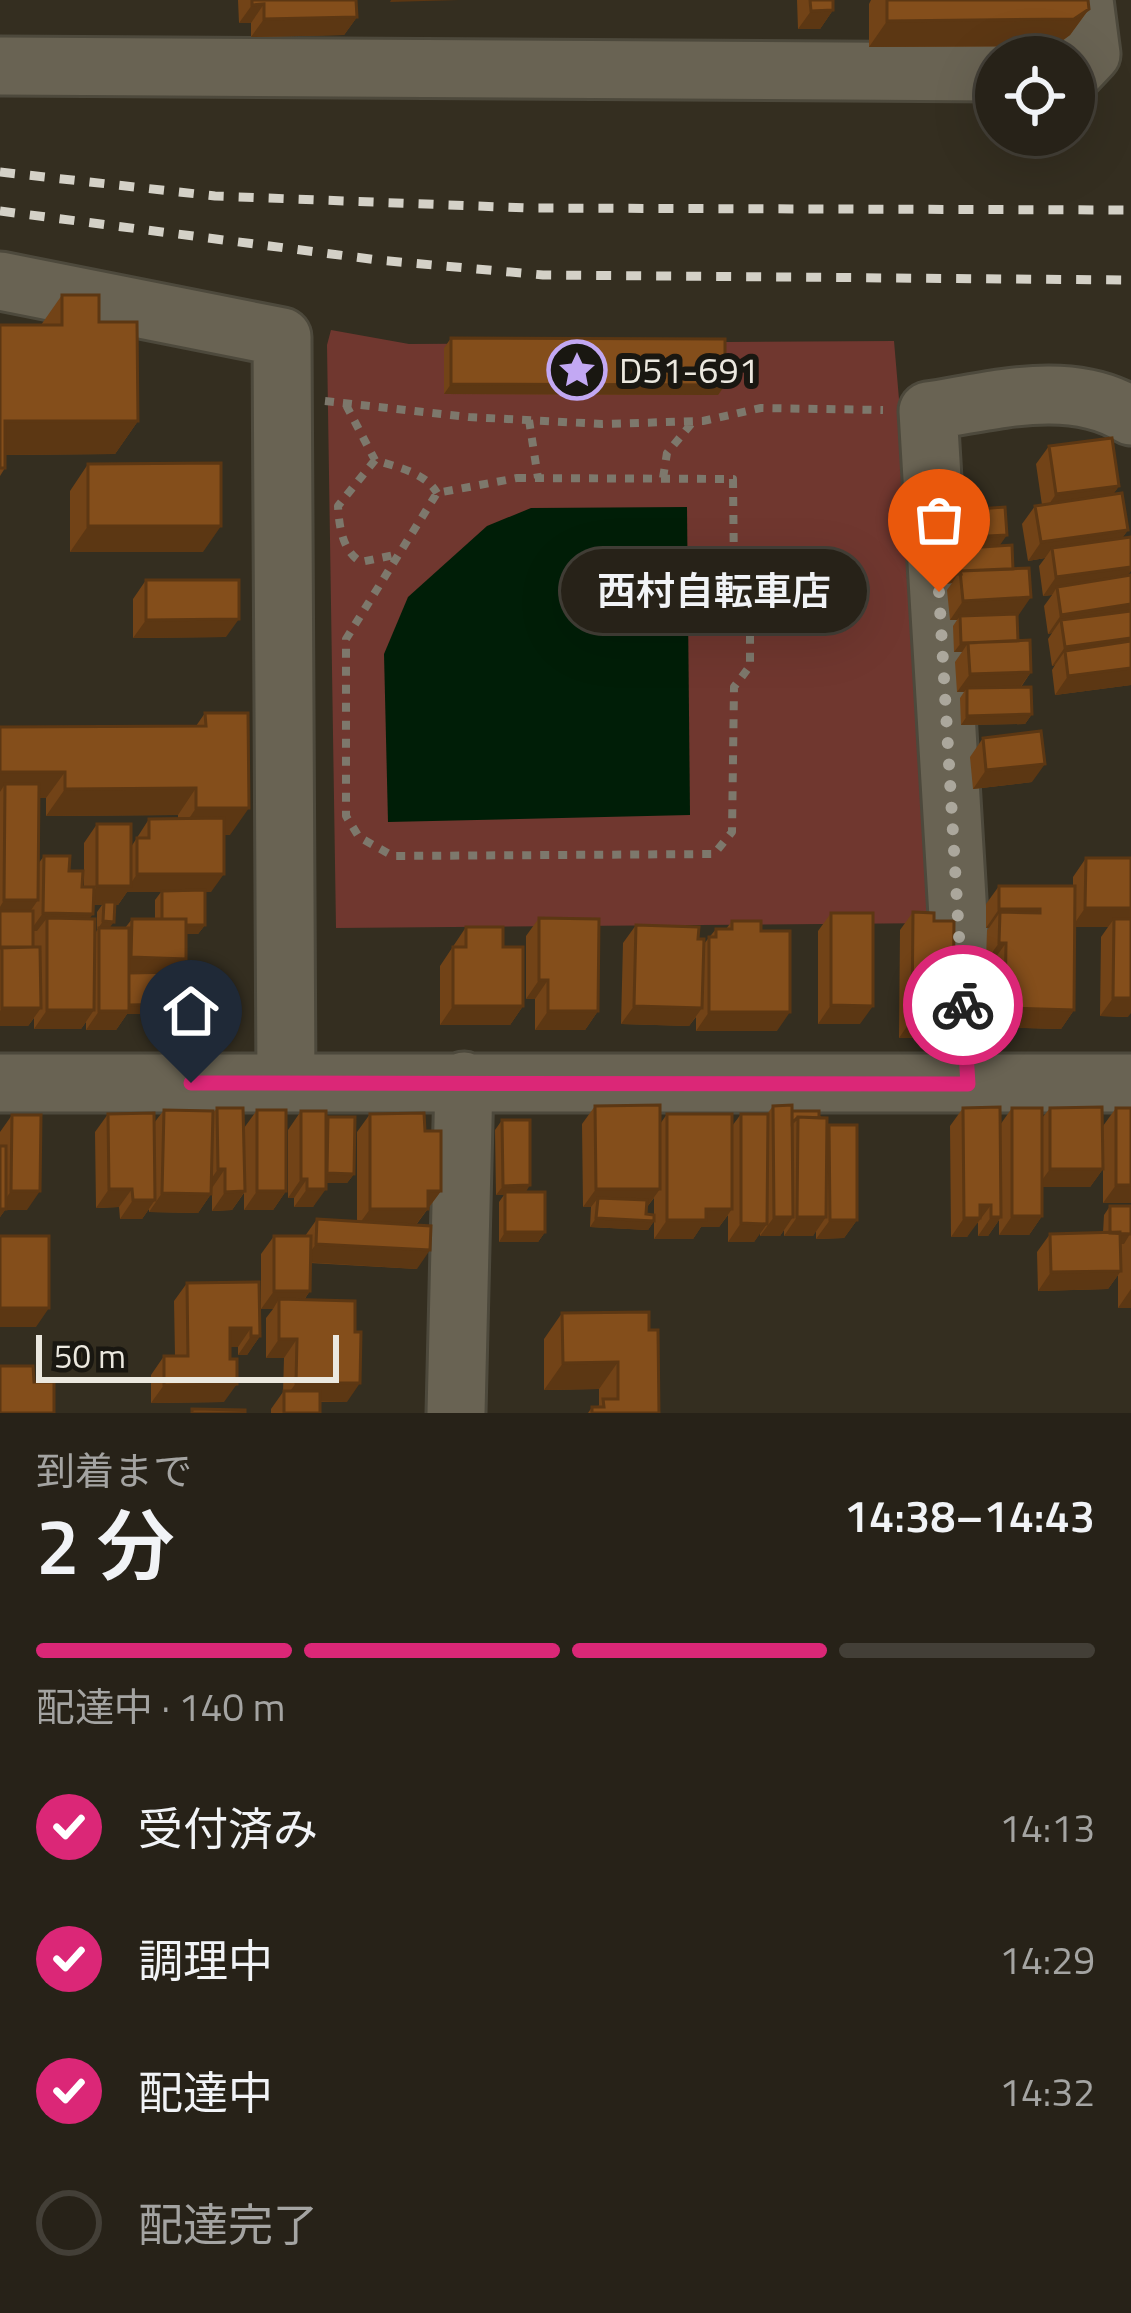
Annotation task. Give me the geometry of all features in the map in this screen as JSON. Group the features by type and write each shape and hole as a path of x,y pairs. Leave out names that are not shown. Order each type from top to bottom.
{"street":[{"path":"1084,0 1089,36"},
{"path":"0,66 975,72"},
{"path":"0,281 282,337 286,1083"},
{"path":"968,1084 928,411 1012,398 1072,395 1114,405 1131,416"},
{"path":"456,1413 464,1081"},
{"path":"0,1083 1131,1083"}],"path":[{"path":"282,395 529,420 693,422 761,408 928,411"},
{"path":"346,404 375,460 412,472 432,483 437,493"},
{"path":"529,420 538,478"},
{"path":"663,478 667,453 693,422"},
{"path":"375,460 338,506 340,528 352,557 361,562 400,554"},
{"path":"538,478 733,479 734,576 750,593 750,666 734,687 732,832 715,854 393,856 359,837 346,816 346,639 437,493 538,478"}],"shaded area":[{"path":"331,330 409,344 894,341 944,923 336,928 327,345"},
{"path":"687,507 690,815 388,822 384,654 408,597 487,526 531,508"}],"building":[{"path":"252,0 356,0 357,17 264,19 264,4 252,5"},
{"path":"810,0 833,0 833,10 811,11"},
{"path":"887,0 1088,0 1089,9 1074,19 887,21"},
{"path":"62,295 99,295 99,322 137,322 138,421 5,421 5,468 0,468 0,325 62,325"},
{"path":"451,338 725,339 725,385 451,384"},
{"path":"1112,438 1119,486 1056,494 1049,446"},
{"path":"221,463 221,526 88,526 88,464"},
{"path":"1122,493 1128,530 1041,542 1035,506"},
{"path":"1005,507 1007,535 950,538 948,511"},
{"path":"1131,537 1131,567 1056,577 1052,548"},
{"path":"1012,545 1013,569 953,574 951,549"},
{"path":"1029,568 1031,597 963,601 960,571"},
{"path":"1131,575 1131,604 1061,615 1057,587"},
{"path":"146,580 239,580 239,619 146,620"},
{"path":"1131,611 1131,638 1065,647 1061,620"},
{"path":"1017,614 1018,641 961,643 960,616"},
{"path":"1030,640 1031,672 970,674 968,643"},
{"path":"1131,641 1131,668 1068,676 1065,651"},
{"path":"1031,687 1032,714 967,716 967,688"},
{"path":"205,713 248,713 249,808 196,808 196,788 65,789 65,772 0,772 0,727 206,726"},
{"path":"1041,731 1045,764 986,770 983,738"},
{"path":"5,784 39,784 38,900 4,900"},
{"path":"224,818 224,874 137,874 137,838 149,838 149,819"},
{"path":"97,824 131,824 131,886 97,886"},
{"path":"44,856 70,856 69,871 83,871 82,887 94,887 93,914 43,913"},
{"path":"1086,858 1131,858 1131,908 1085,908"},
{"path":"999,886 1075,886 1074,1010 1005,1008 1006,943 999,943 1000,912 1040,913 1040,909 999,909"},
{"path":"205,890 205,925 162,919 162,891"},
{"path":"104,902 115,902 114,922 103,921"},
{"path":"0,911 33,911 33,947 0,948"},
{"path":"913,912 934,913 934,921 954,921 953,1019 912,1019"},
{"path":"831,913 873,913 873,1006 831,1005"},
{"path":"47,918 95,919 94,1010 47,1010"},
{"path":"539,918 599,919 598,1011 548,1011 548,980 539,980"},
{"path":"132,919 186,919 186,959 131,957"},
{"path":"1114,919 1131,919 1131,998 1113,998"},
{"path":"732,921 761,921 761,931 790,931 790,1012 709,1012 709,937 716,937 716,929 732,929"},
{"path":"636,925 699,927 698,939 704,939 702,1008 634,1006"},
{"path":"466,927 503,927 503,947 523,947 523,1006 453,1006 453,947 466,947"},
{"path":"99,928 129,928 129,1011 99,1011"},
{"path":"2,947 40,947 41,1008 2,1008"},
{"path":"181,972 181,1004 129,1005 129,973"},
{"path":"660,1105 660,1189 596,1189 595,1106"},
{"path":"792,1105 793,1217 774,1217 773,1106"},
{"path":"1000,1107 1001,1217 991,1217 991,1205 980,1205 980,1218 964,1218 963,1108"},
{"path":"1102,1107 1103,1169 1050,1169 1050,1108"},
{"path":"217,1108 243,1108 245,1191 225,1192 225,1169 218,1169"},
{"path":"1012,1108 1042,1108 1042,1216 1012,1216"},
{"path":"1116,1108 1131,1108 1131,1185 1116,1185"},
{"path":"164,1110 213,1111 211,1194 162,1193"},
{"path":"257,1110 286,1110 286,1191 257,1191"},
{"path":"301,1111 326,1111 326,1189 307,1189 307,1179 301,1179"},
{"path":"792,1111 819,1111 819,1118 798,1117 792,1123"},
{"path":"154,1113 155,1200 133,1200 132,1189 109,1189 108,1114"},
{"path":"424,1113 425,1131 441,1131 441,1191 428,1191 428,1209 370,1209 370,1114"},
{"path":"667,1114 732,1114 732,1209 706,1209 706,1220 667,1220"},
{"path":"741,1114 768,1114 767,1224 741,1223"},
{"path":"12,1115 41,1115 40,1191 11,1191"},
{"path":"328,1117 355,1117 354,1174 327,1173"},
{"path":"798,1117 827,1118 826,1217 797,1217"},
{"path":"502,1120 530,1120 530,1185 503,1186"},
{"path":"829,1125 857,1125 857,1220 830,1220"},
{"path":"0,1146 6,1146 6,1209 0,1209"},
{"path":"505,1192 545,1192 545,1232 505,1232"},
{"path":"598,1198 647,1200 646,1214 654,1215 654,1221 596,1218"},
{"path":"1110,1206 1131,1206 1131,1234 1110,1233"},
{"path":"317,1219 431,1226 430,1250 316,1244"},
{"path":"1120,1232 1121,1271 1051,1272 1050,1234"},
{"path":"0,1236 49,1236 49,1308 0,1308"},
{"path":"274,1236 311,1236 310,1291 274,1291"},
{"path":"259,1282 260,1336 251,1336 251,1328 230,1328 230,1359 237,1359 237,1384 164,1385 164,1356 188,1356 187,1283"},
{"path":"279,1299 355,1301 355,1332 361,1332 360,1383 296,1383 297,1339 279,1339"},
{"path":"649,1312 649,1330 658,1330 659,1413 592,1413 592,1407 604,1407 603,1399 618,1399 618,1362 563,1363 562,1313"},
{"path":"0,1366 33,1366 34,1382 54,1382 54,1413 0,1413"},
{"path":"284,1391 320,1391 320,1413 284,1413"},
{"path":"192,1409 245,1410 245,1413 192,1413"}],"railway":[{"path":"0,172 215,196 529,208 1131,210"},
{"path":"0,211 378,260 543,275 1131,280"}],"way so far":[{"path":"939,592 963,1005"}],"place":[{"name":"D51-691","path":"577,370"},
{"name":"西村自転車店","path":"939,592"}],"route":[{"path":"191,1083 968,1084 963,1005"}]}
